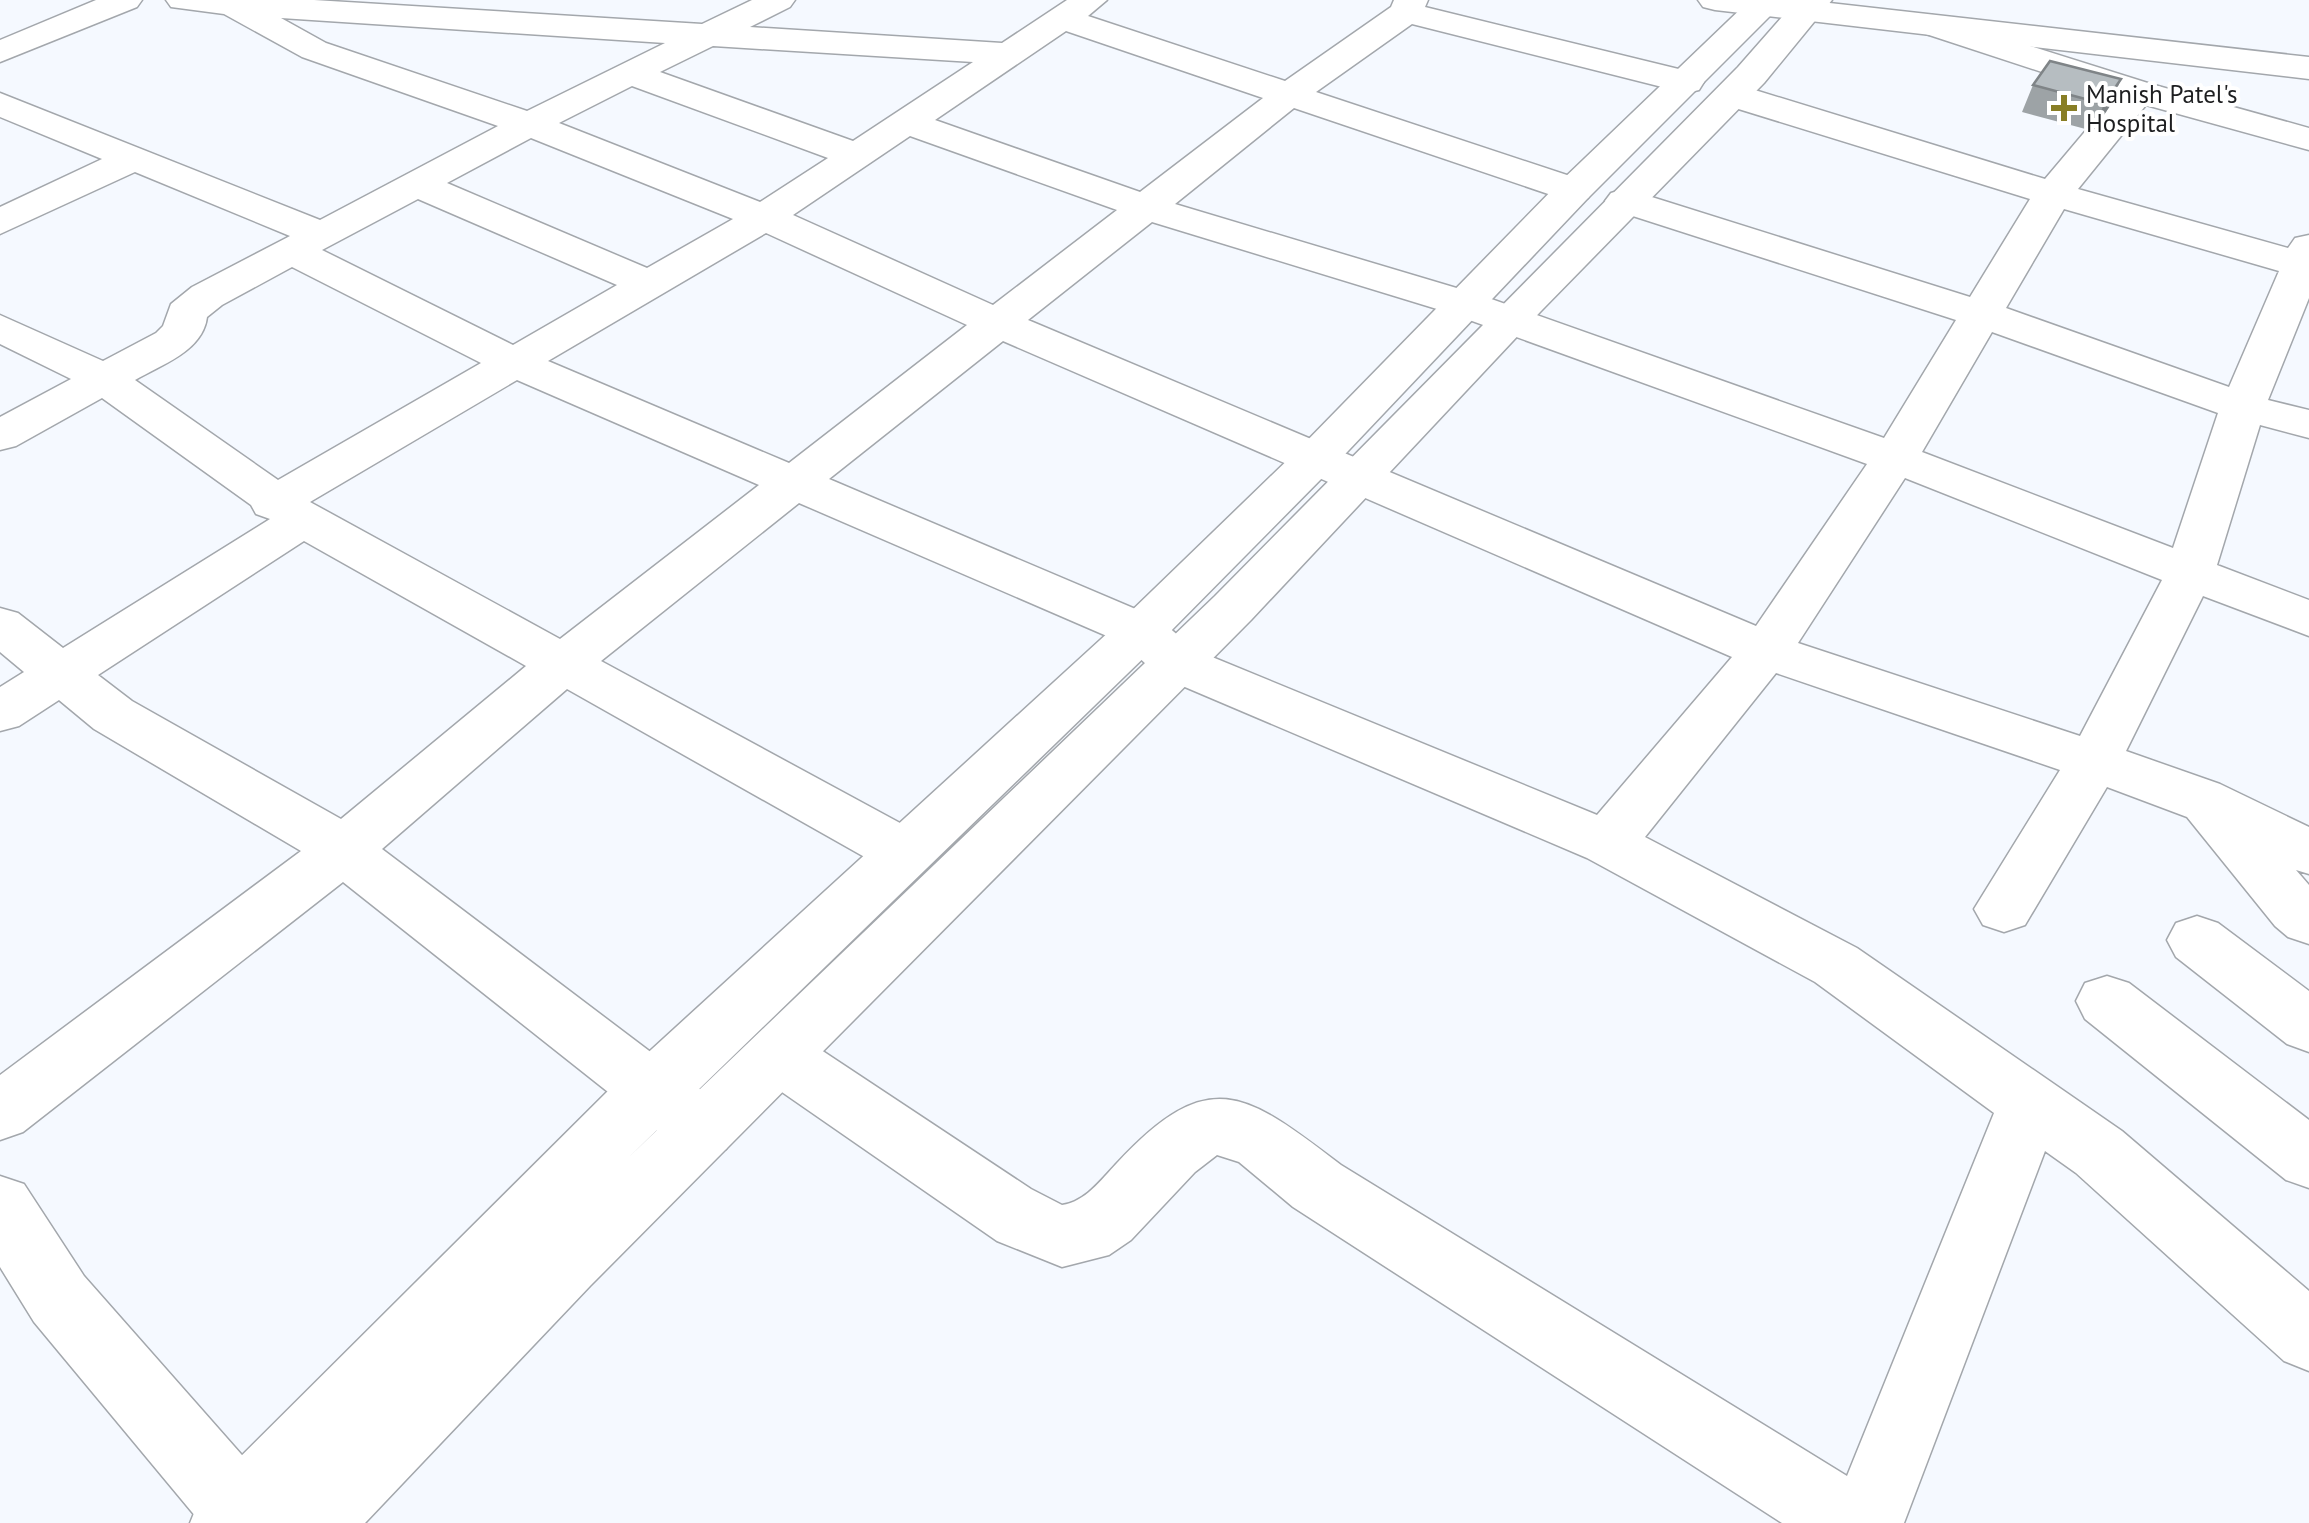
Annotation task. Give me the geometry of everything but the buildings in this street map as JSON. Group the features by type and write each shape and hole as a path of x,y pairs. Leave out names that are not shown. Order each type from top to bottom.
{"street":[{"path":"0,52 125,0"},
{"path":"183,0 1009,54"},
{"path":"0,436 171,342 184,329 186,313 207,296 528,124 634,75 706,34 778,0"},
{"path":"312,1523 778,1055 1159,647 1709,88 1775,3 1950,7 2309,43"},
{"path":"232,4 314,50 528,124 764,217 998,323 1766,651 2200,799 2309,852"},
{"path":"0,1112 343,850 561,665 797,484 1290,94 1409,6 1709,88 2053,194 2307,260 2243,408 2190,573 2094,761 2004,909"},
{"path":"1950,7 2309,68"},
{"path":"1950,7 2138,92 2309,139"},
{"path":"0,712 63,674 288,512 513,362 764,217 853,154 1077,10 1290,94 1600,196 1984,315 2243,408 2309,424"},
{"path":"634,75 853,154"},
{"path":"1606,843 1766,651 1895,458 2053,194 2138,92"},
{"path":"0,104 134,158 307,243 513,362 1606,843 1836,965 2099,1152 2309,1336"},
{"path":"906,122 1148,208 1487,312 1895,458 2304,613"},
{"path":"0,222 134,158"},
{"path":"418,184 648,283"},
{"path":"0,328 103,378 288,512 904,852"},
{"path":"0,625 114,715 302,822 343,850 702,1129"},
{"path":"0,1206 60,1299 239,1519 652,1089 904,852 1159,647"},
{"path":"2200,799 2309,920"},
{"path":"2197,940 2309,1026"},
{"path":"2107,1001 2309,1159"},
{"path":"778,1055 1016,1216 1062,1236 1085,1232 1105,1220 1180,1142 1210,1128 1242,1129 1316,1186 1851,1523"},
{"path":"1866,1523 2031,1103"}],"place":[{"name":"Manish Patel's Hospital","path":"2064,108"}]}
